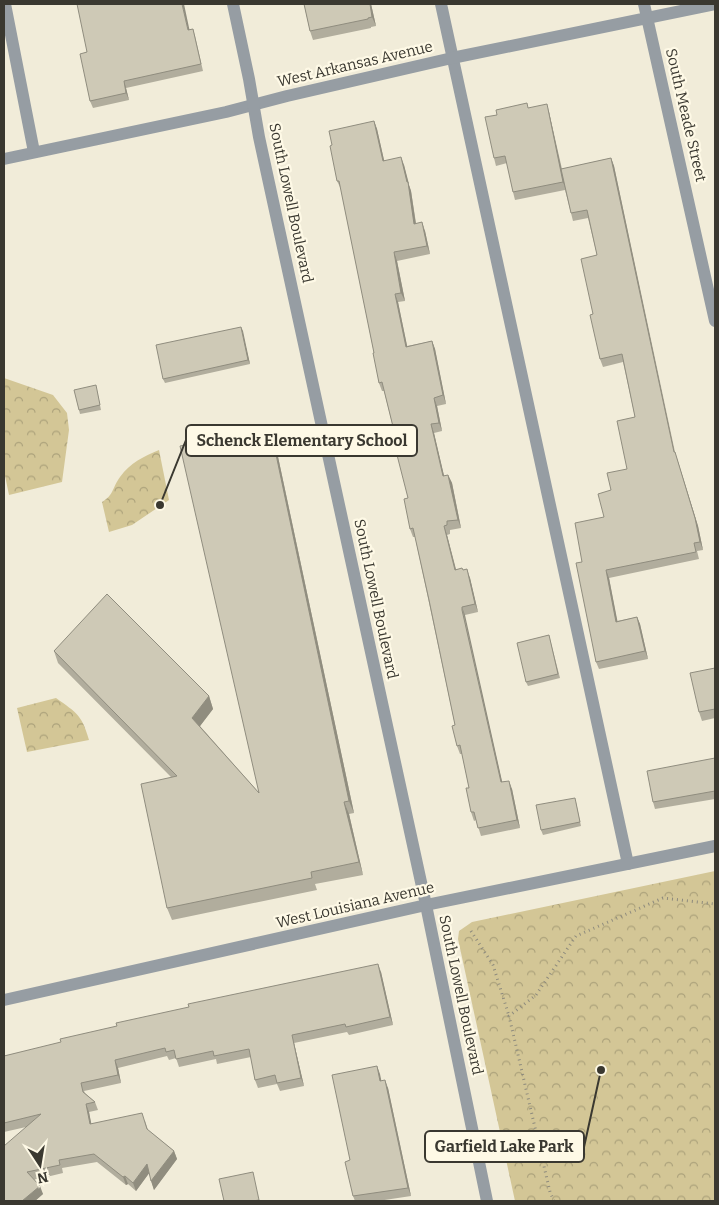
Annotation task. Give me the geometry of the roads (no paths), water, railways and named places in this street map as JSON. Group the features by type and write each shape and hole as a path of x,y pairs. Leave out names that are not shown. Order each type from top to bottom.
{"street":[{"path":"5,4 34,152"},
{"name":"South Lowell Boulevard","path":"233,4 259,137 426,905 487,1201"},
{"path":"441,4 628,864"},
{"name":"South Meade Street","path":"644,4 715,321"},
{"name":"West Arkansas Avenue","path":"4,158 226,112 452,58 715,4"},
{"name":"West Louisiana Avenue","path":"4,1000 426,905 715,846"}],"place":[{"name":"Schenck Elementary School","path":"160,505"},
{"name":"Garfield Lake Park","path":"601,1070"}]}
